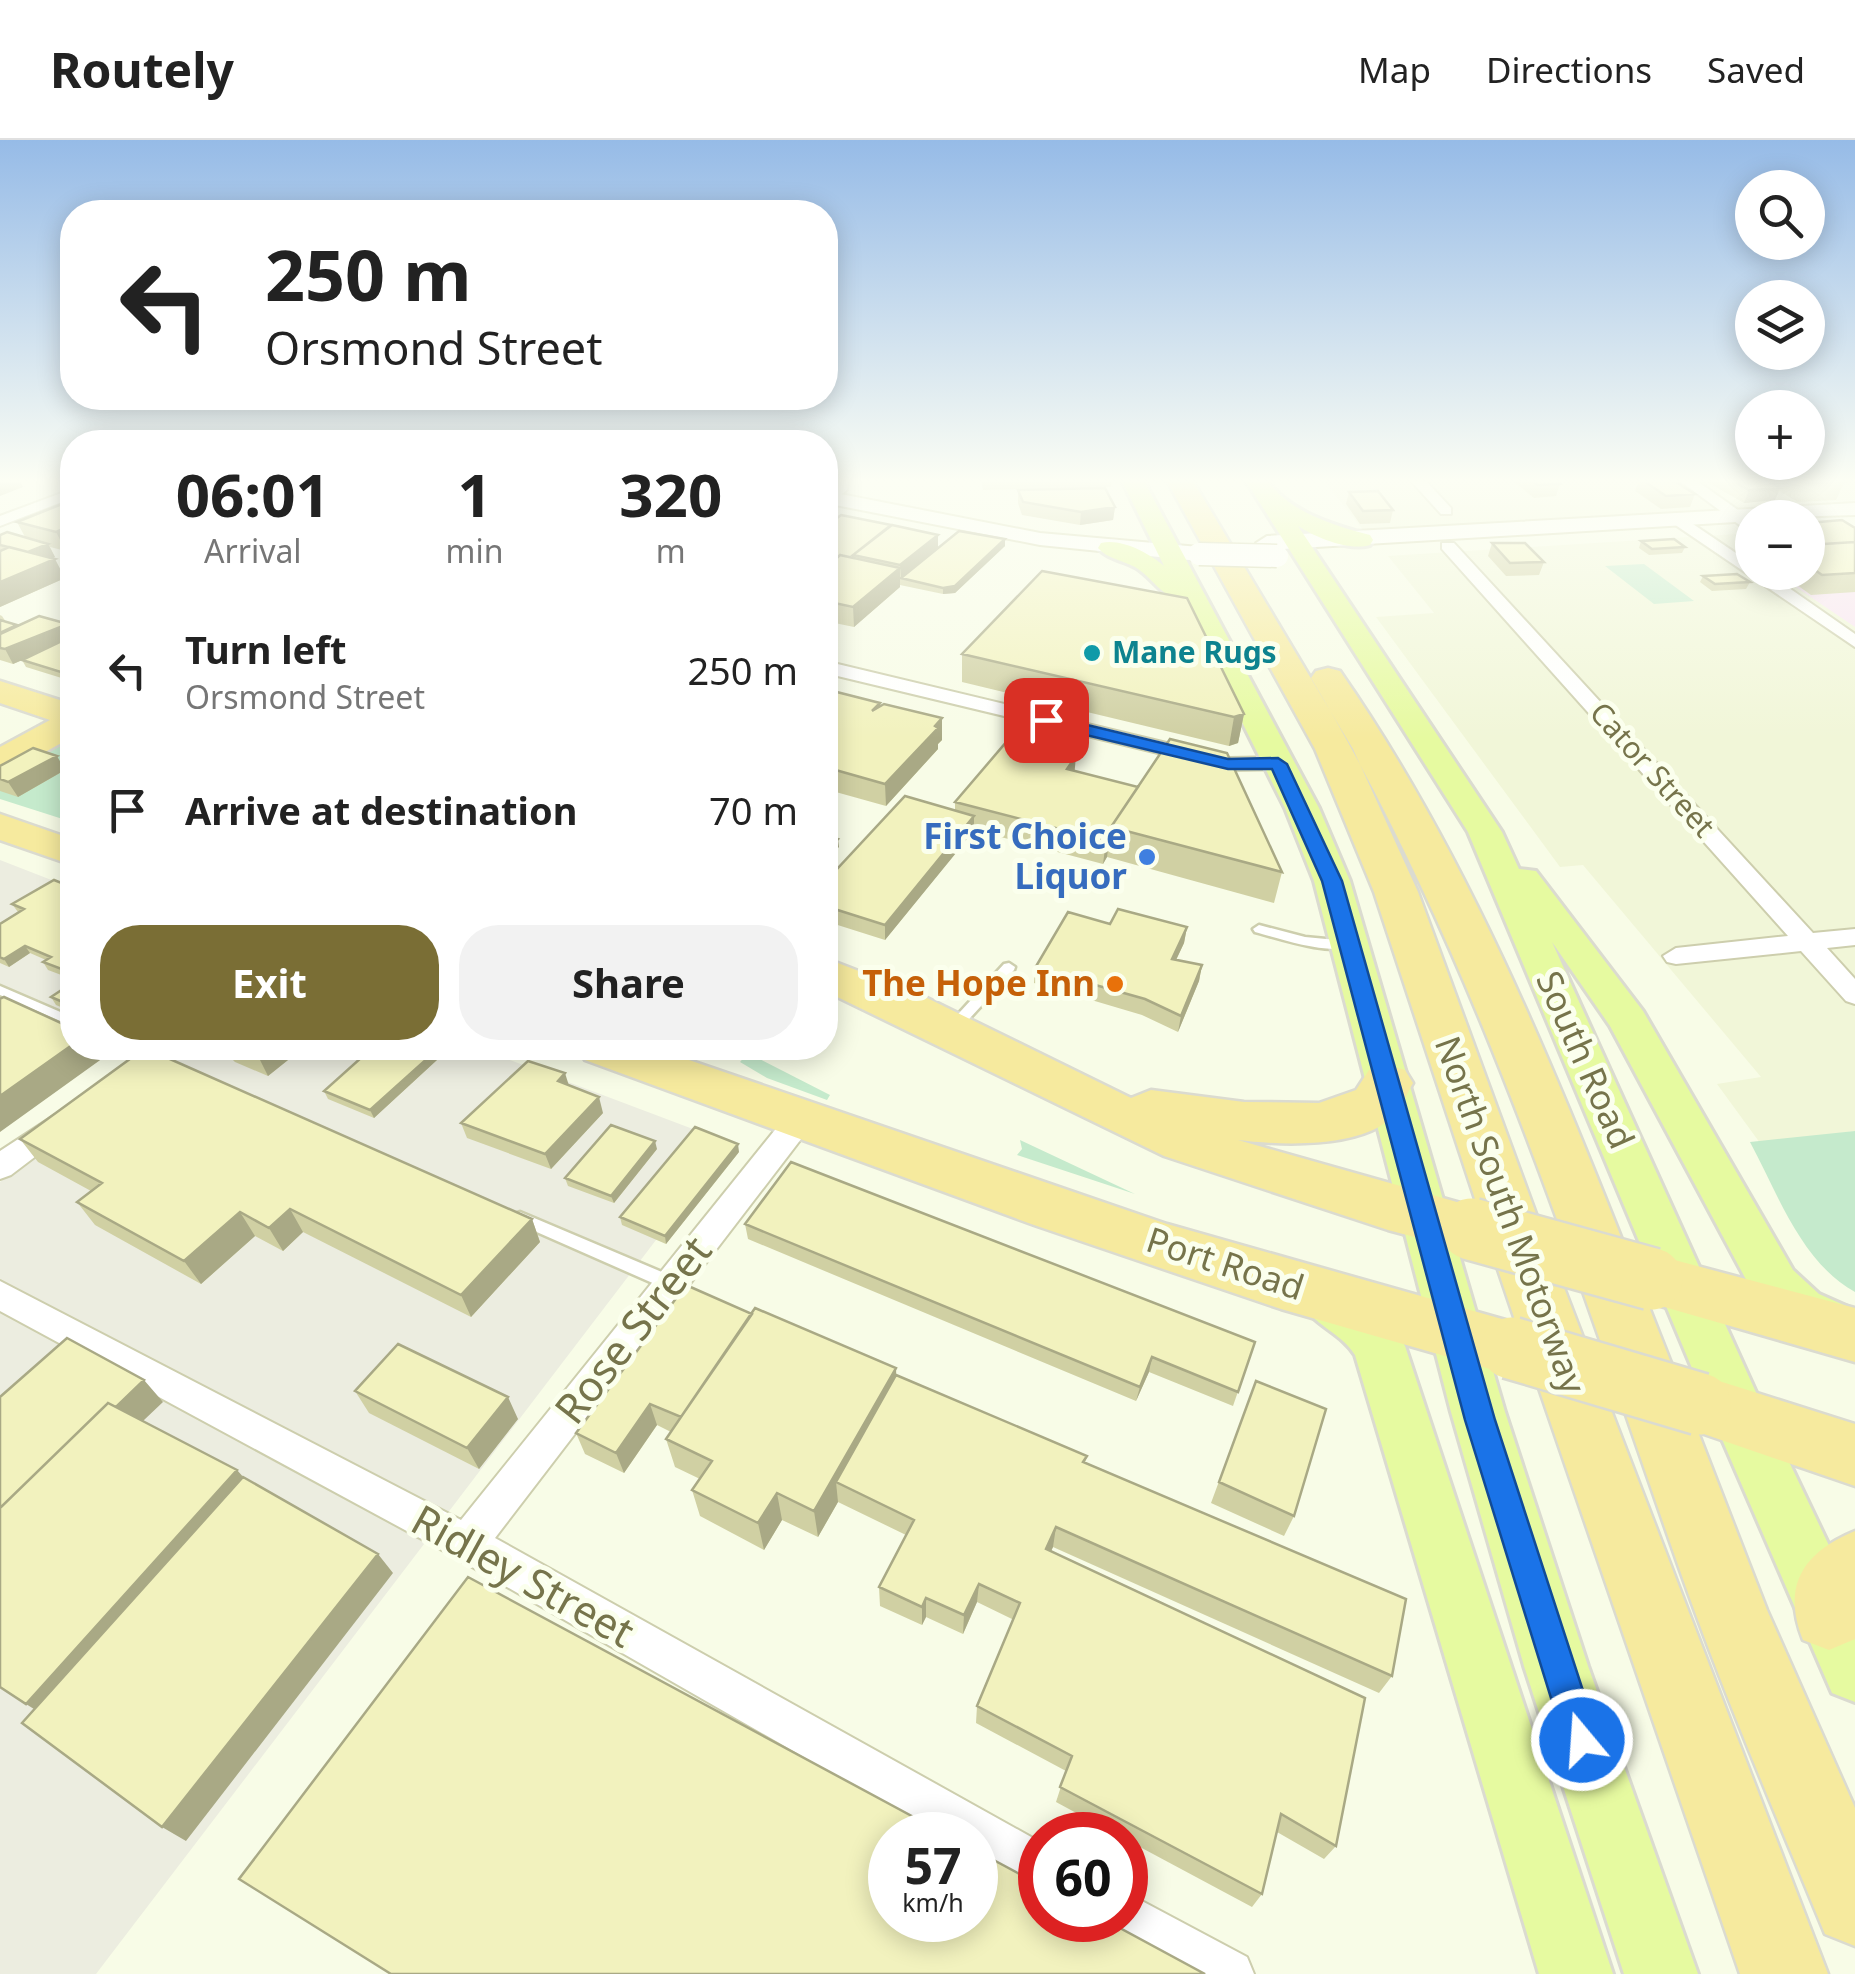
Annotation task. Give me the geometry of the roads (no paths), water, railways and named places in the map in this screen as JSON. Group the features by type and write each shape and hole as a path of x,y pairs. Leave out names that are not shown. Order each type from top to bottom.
{"highway":[{"name":"North South Motorway","path":"1212,567 1334,749 1396,892 1517,1241 1784,1974"},
{"name":"North South Motorway","path":"1259,567 1372,743 1435,860 1584,1213 1747,1652 1855,1904"},
{"path":"0,692 60,714"},
{"path":"0,762 60,725"},
{"path":"0,826 60,848"},
{"path":"838,979 1092,1102 1258,1167 1855,1335"},
{"name":"Port Road","path":"637,1060 947,1174 1274,1280 1720,1410 1855,1455"},
{"path":"673,1060 713,1087"},
{"path":"1092,1102 1236,1118 1327,1123 1369,1110 1382,1098 1387,1083"}],"main road":[{"path":"1150,567 1198,607"},
{"path":"1187,567 1198,607 1322,853 1352,945 1387,1083 1448,1223 1485,1342 1530,1582 1660,1974"},
{"name":"South Road","path":"1322,567 1485,832 1720,1410 1846,1616"},
{"path":"1485,832 1586,958 1628,1020 1779,1290 1801,1309 1855,1335"},
{"path":"1274,1280 1346,1310 1369,1329 1379,1346 1576,1974"}],"street":[{"name":"Cator Street","path":"1467,567 1855,995"},
{"path":"1779,590 1855,642"},
{"path":"838,670 1228,764 1278,764"},
{"path":"1676,956 1855,937"},
{"path":"119,1078 144,1060"},
{"path":"0,1167 74,1112"},
{"name":"Rose Street","path":"468,1543 679,1287 801,1118"},
{"name":"Ridley Street","path":"0,1295 468,1543 1018,1855"},
{"path":"1148,1928 1230,1974"}],"lane":[{"path":"1259,929 1305,941 1352,945"},
{"path":"950,1032 1009,967"},
{"path":"0,990 60,1017"},
{"path":"509,1213 679,1287"}],"place":[{"name":"Mane Rugs","path":"1092,653"},
{"name":"First Choice Liquor","path":"1147,857"},
{"name":"The Hope Inn","path":"1115,984"}]}
